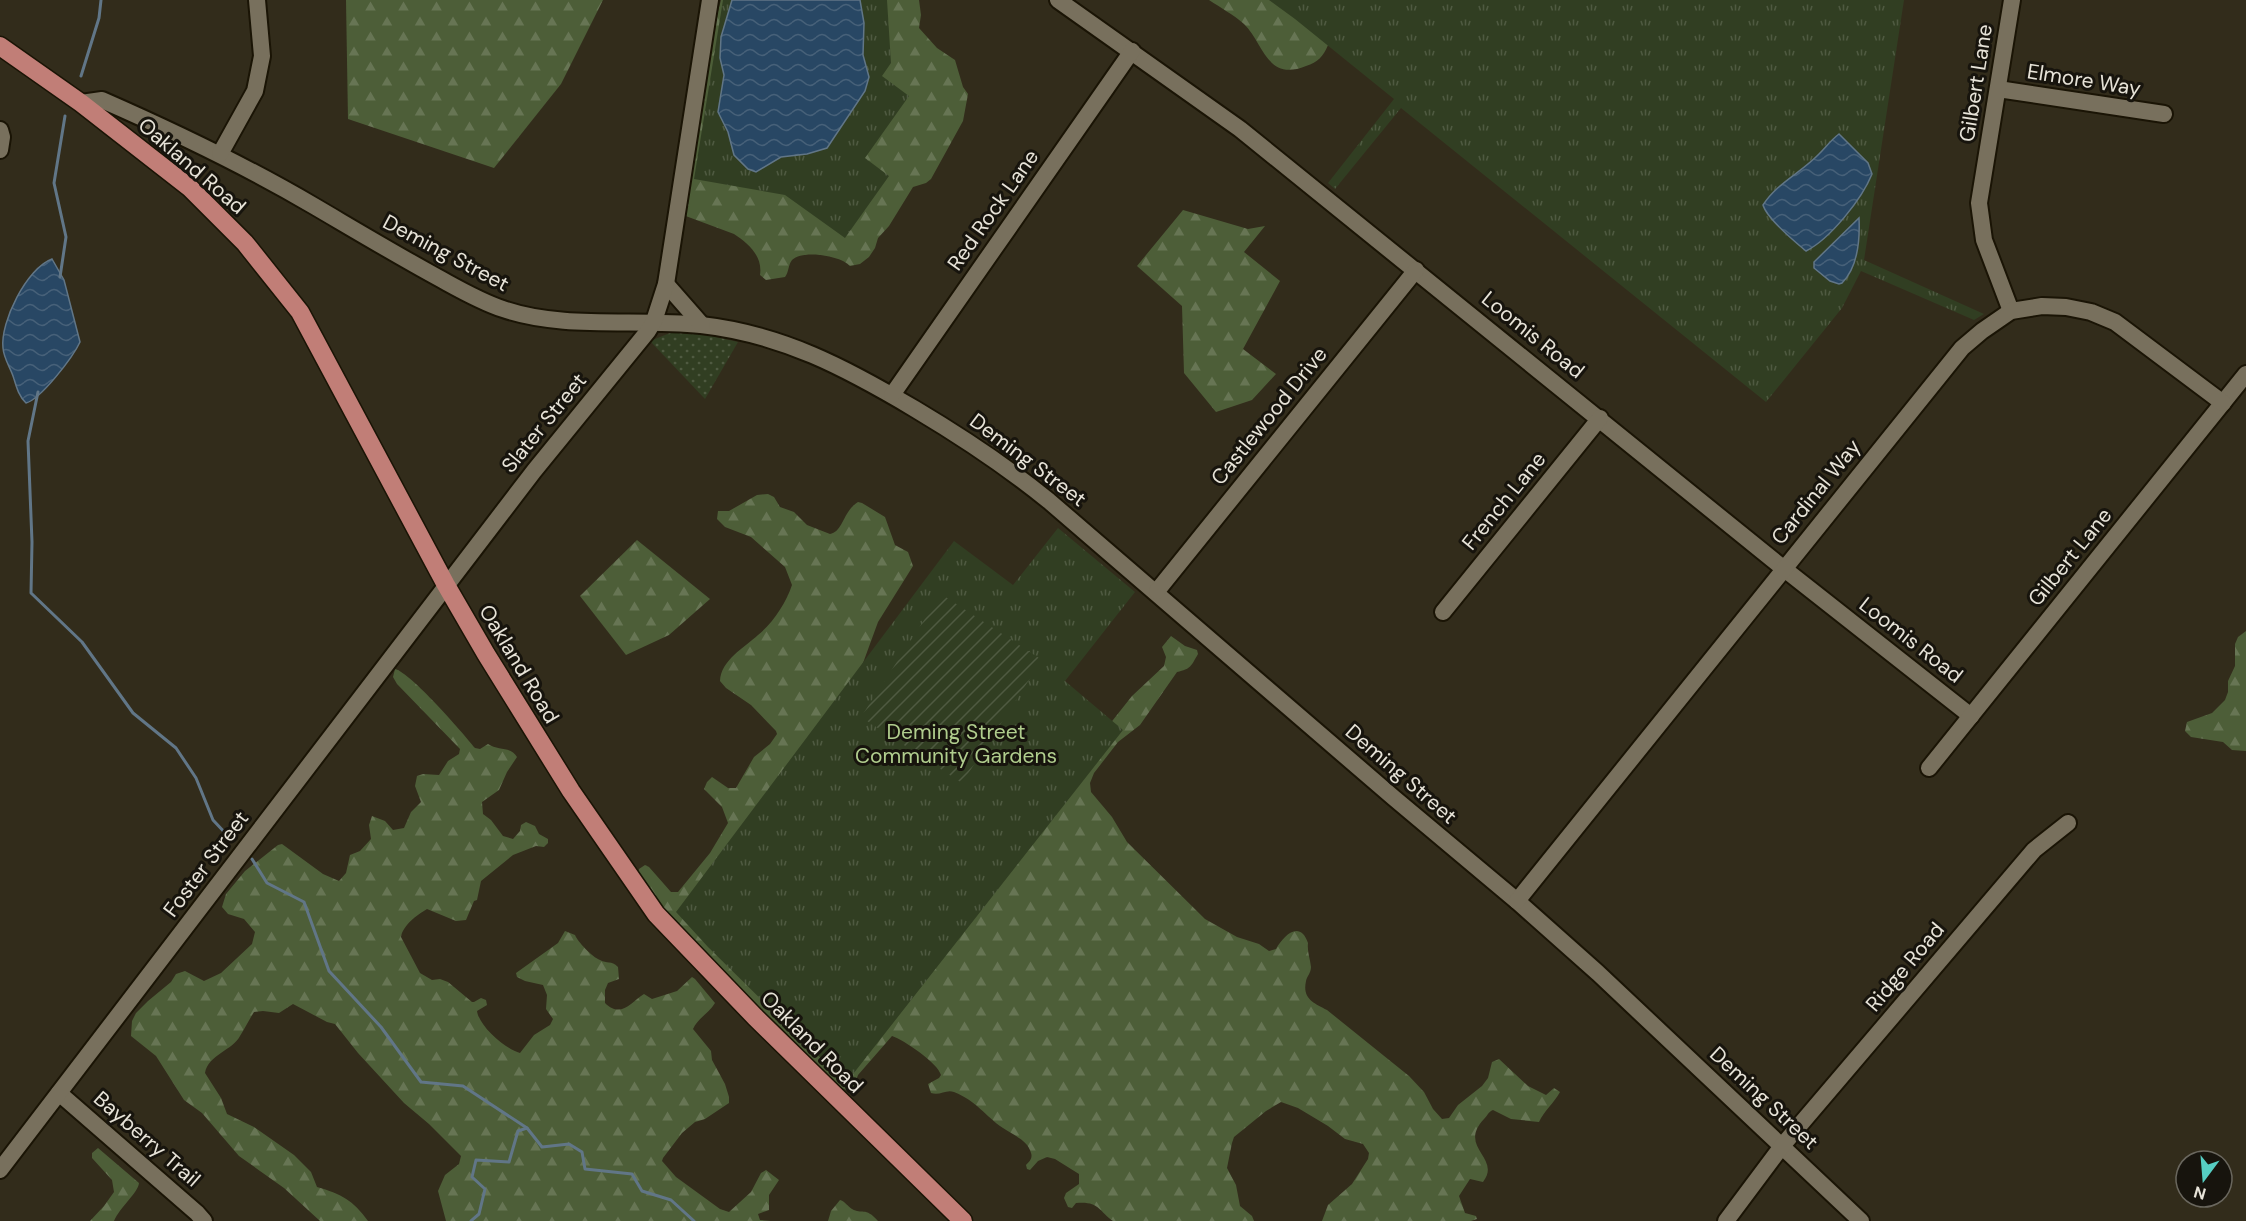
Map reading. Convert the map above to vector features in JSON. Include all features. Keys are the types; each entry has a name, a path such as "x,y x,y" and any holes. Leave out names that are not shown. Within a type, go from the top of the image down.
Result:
{"main road":[{"path":"0,46 81,103"},
{"name":"Oakland Road","path":"81,103 190,188 245,243 300,312 446,585 486,654 571,791 656,914 764,1026 963,1221"}],"street":[{"path":"220,154 255,91 262,56 257,0"},
{"name":"Slater Street","path":"446,585 654,321 666,284 710,0"},
{"name":"Loomis Road","path":"1058,0 1240,129 1783,568 1971,716"},
{"name":"Gilbert Lane","path":"2011,311 1984,240 1979,203 2012,0"},
{"name":"Red Rock Lane","path":"892,395 1132,51"},
{"name":"Elmore Way","path":"1998,89 2164,114"},
{"name":"Deming Street","path":"81,103 102,100 220,154 476,299 507,310 549,318 609,322 654,321 702,325 738,330 784,342 840,366 964,438 1014,472 1156,591 1516,901 1613,987 1861,1221"},
{"path":"0,130 2,137 0,150"},
{"name":"Castlewood Drive","path":"1156,591 1416,270"},
{"path":"666,284 702,325"},
{"name":"Cardinal Way","path":"1516,901 1962,348 1982,331 2011,311 2042,306 2066,307 2091,312 2115,322 2223,403"},
{"name":"Gilbert Lane","path":"1929,768 2246,374"},
{"name":"French Lane","path":"1443,612 1600,418"},
{"name":"Foster Street","path":"0,1170 446,585"},
{"name":"Ridge Road","path":"1726,1221 1782,1146 2034,850 2068,823"},
{"name":"Bayberry Trail","path":"59,1093 204,1221"}],"green space":[{"path":"346,0 603,0 561,84 494,168 348,119"},
{"path":"721,0 919,0 921,15 919,28 937,48 955,60 963,87 968,94 963,121 931,179 913,187 889,226 878,238 869,257 860,264 850,266 846,262 831,257 805,255 792,260 785,277 766,280 760,275 757,256 734,234 683,215 691,182 708,50"},
{"path":"723,0 887,0 891,63 882,76 909,96 865,158 889,176 845,238 785,195 694,179"},
{"path":"1209,0 1306,0 1328,45 1322,56 1314,63 1293,70 1283,69 1268,58 1244,24"},
{"path":"1269,0 1904,0 1864,260 1984,314 1974,320 1861,271 1842,308 1766,402 1401,108 1335,189 1328,183 1394,99"},
{"path":"1183,210 1248,229 1265,226 1244,252 1280,281 1243,349 1276,374 1252,400 1216,412 1184,373 1182,306 1137,266"},
{"path":"675,331 703,334 738,342 705,399 650,341"},
{"path":"768,494 774,497 780,507 794,512 807,525 830,534 838,529 853,506 858,502 862,503 885,517 895,545 908,552 913,566 878,622 859,674 1109,725 1132,696 1164,666 1166,657 1162,647 1171,636 1185,646 1197,650 1198,654 1192,664 1185,670 1177,672 1140,725 1118,742 1094,773 1090,783 1091,792 1112,817 1127,842 1205,919 1269,951 1276,949 1292,932 1301,932 1308,943 1311,967 1305,987 1310,1000 1327,1010 1409,1076 1424,1092 1433,1109 1442,1119 1449,1118 1458,1105 1482,1086 1488,1078 1492,1062 1499,1059 1528,1086 1546,1095 1554,1088 1560,1092 1539,1122 1511,1119 1493,1110 1477,1129 1475,1138 1485,1159 1487,1173 1483,1182 1470,1179 1459,1196 1465,1213 1476,1216 1477,1219 1471,1221 1322,1221 1328,1205 1352,1184 1368,1159 1369,1153 1363,1144 1345,1139 1298,1108 1281,1102 1234,1137 1232,1143 1227,1168 1236,1185 1240,1206 1252,1216 1254,1221 1113,1221 1098,1207 1089,1203 1076,1203 1072,1208 1068,1207 1064,1198 1066,1193 1079,1184 1079,1174 1055,1159 1047,1157 1038,1161 1030,1170 1027,1169 1026,1165 1031,1155 1023,1141 962,1096 951,1091 931,1093 928,1084 941,1075 934,1064 920,1052 892,1036 858,1075 850,1092 840,1087 661,914 638,873 639,869 645,865 649,867 671,892 678,892 710,853 728,823 722,807 704,789 707,782 712,777 728,788 736,788 754,757 770,744 777,734 751,705 726,688 720,681 724,667 729,661 774,619 783,606 792,585 785,567 751,537 725,527 717,519 718,511 729,511 757,495"},
{"name":"Deming Street Community Gardens","path":"1058,528 1135,592 1065,681 1123,730 846,1083 708,947 676,912 954,541 1013,585"},
{"path":"637,540 710,599 669,635 626,655 580,596"},
{"path":"941,594 1042,660 962,783 861,717"},
{"path":"2246,631 2246,751 2232,750 2223,742 2191,737 2185,731 2187,722 2212,713 2225,700 2228,681 2235,666 2235,644 2238,637"},
{"path":"395,669 424,692 475,748 480,749 488,744 511,751 517,757 499,790 482,802 483,814 491,820 503,836 513,839 520,831 521,825 526,822 535,826 539,834 548,839 544,847 536,846 513,855 481,881 477,900 474,901 466,920 456,921 427,909 404,928 401,937 420,973 432,980 440,979 448,982 472,1002 481,998 486,1000 487,1005 477,1011 482,1023 500,1042 520,1053 534,1035 550,1025 553,1019 546,1009 547,995 543,985 525,981 517,977 516,973 558,943 565,931 575,935 597,958 618,967 619,979 608,983 605,990 605,1003 611,1008 626,1008 644,994 652,999 677,991 692,977 695,979 715,1003 693,1029 711,1051 712,1060 725,1084 729,1103 705,1119 695,1122 682,1133 662,1161 676,1177 720,1209 729,1212 751,1192 761,1173 766,1170 779,1180 769,1195 769,1210 758,1214 760,1220 771,1221 446,1221 438,1191 445,1175 459,1164 461,1156 404,1103 335,1024 293,1004 279,1013 254,1012 237,1041 211,1062 205,1073 221,1098 227,1114 254,1127 294,1155 311,1172 317,1187 346,1199 368,1221 320,1221 284,1188 239,1156 202,1113 184,1100 156,1056 131,1036 132,1021 136,1013 171,982 176,974 185,971 204,981 221,973 252,944 255,932 244,919 228,914 222,907 226,894 245,871 282,844 323,874 339,881 346,873 350,855 360,851 371,839 369,825 372,816 385,821 393,830 404,828 411,812 421,802 415,786 417,776 439,775 448,761 459,754 460,749 397,684 393,677"},
{"path":"98,1148 139,1183 136,1191 114,1221 90,1221 114,1192 112,1180 92,1158 92,1153"},
{"path":"840,1200 855,1211 867,1212 878,1221 828,1221 831,1211"}],"water":[{"path":"732,0 860,0 864,23 863,55 869,77 865,91 827,148 807,154 781,157 756,172 748,169 734,155 728,132 718,112 724,75 720,58 721,37"},
{"path":"1839,134 1868,163 1872,174 1861,195 1835,228 1806,251 1775,223 1763,205 1775,190"},
{"path":"1859,218 1858,244 1852,269 1842,283 1830,281 1814,268 1814,262"},
{"path":"52,259 64,280 80,342 48,386 26,403 18,392 5,356 3,337 11,311 25,284 33,273"}],"waterway":[{"path":"81,76 99,18 101,0"},
{"path":"60,277 66,237 54,183 65,116"},
{"path":"38,392 28,441 32,542 31,593 82,642 133,713 176,748 196,778 213,820 228,836"},
{"path":"252,859 267,883 304,902 329,971 381,1027 421,1082 463,1086 527,1128"},
{"path":"471,1221 479,1214 485,1189 472,1177 476,1160 509,1162 518,1131 527,1128 542,1147 569,1144 582,1152 585,1169 632,1174 642,1191 671,1200 694,1221"}]}
